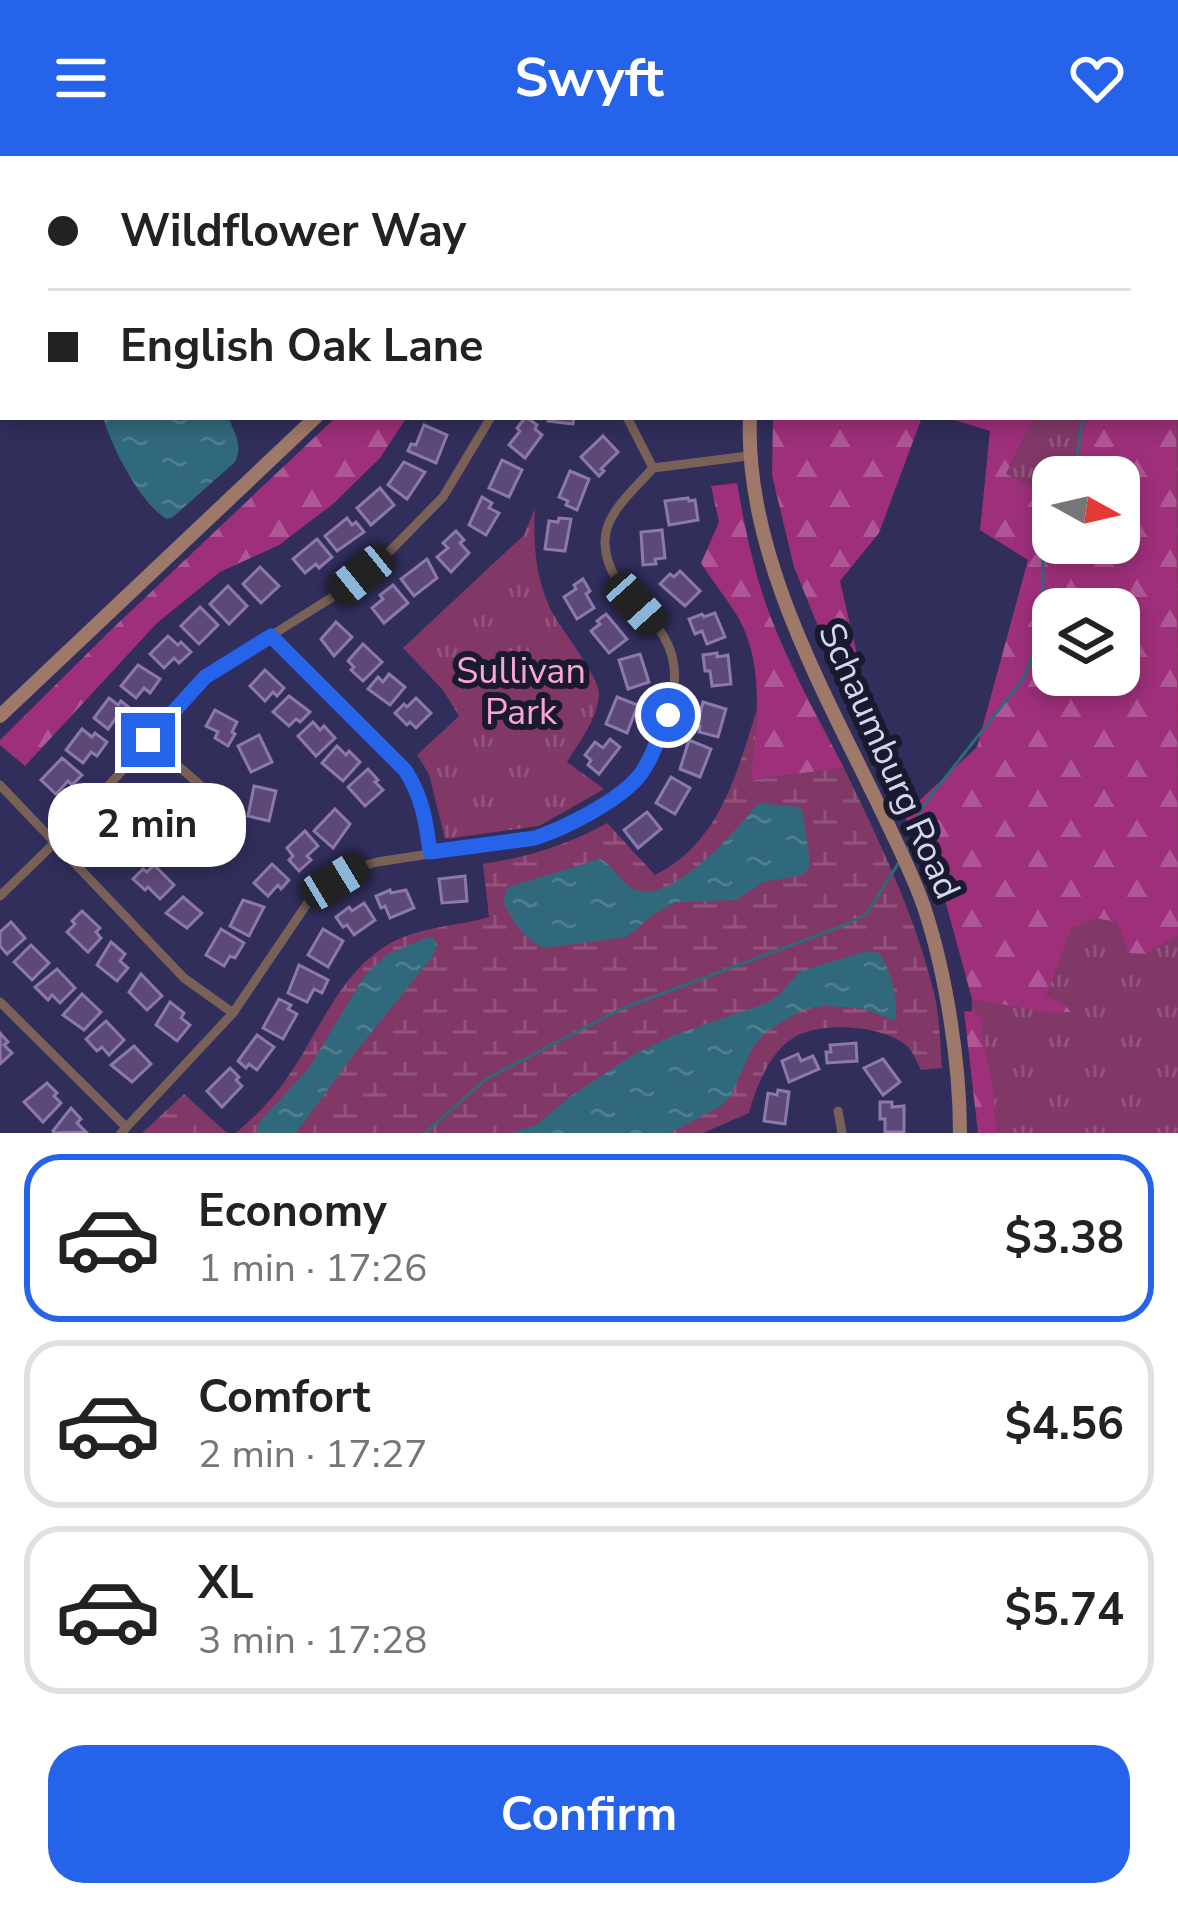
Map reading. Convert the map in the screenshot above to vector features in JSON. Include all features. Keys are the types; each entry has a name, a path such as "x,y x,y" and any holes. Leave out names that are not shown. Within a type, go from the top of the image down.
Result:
{"main road":[{"path":"0,716 313,420"},
{"name":"Schaumburg Road","path":"749,420 748,456 762,529 784,595 824,695 924,907 945,988 960,1133"}],"street":[{"path":"0,896 80,819 205,677 331,598 390,551 443,497 489,420"},
{"path":"629,420 653,468"},
{"path":"0,1002 123,1130 233,1013 313,895 357,868 387,859 535,838 626,789 645,767 673,698 675,671 665,640 616,582 604,543 613,514 653,468 748,456"},
{"path":"271,636 405,770 426,818 430,852"},
{"path":"148,740 206,790"},
{"path":"0,785 184,978 233,1013"},
{"path":"838,1111 842,1133"}],"green space":[{"path":"333,420 405,420 380,458 333,504 279,545 220,572 157,623 25,766 0,740"},
{"path":"773,420 921,420 879,533 840,581 859,663 839,678 794,567 772,475"},
{"path":"955,420 1033,420 1006,474 1032,488 1032,564 1140,564 1140,456 1080,456 1088,420 1176,420 1178,935 1145,954 1129,953 1117,922 1096,918 1071,928 1046,996 1071,1012 1053,1013 972,999 945,900 904,815 977,747 1028,560 980,530 990,431"},
{"path":"1033,420 1178,420 1178,1133 982,1133 972,998 1006,827 1034,564 1140,564 1140,456 1032,456 1032,488 1006,474"},
{"path":"737,483 771,618 844,768 750,780 757,698 753,658 739,619 701,563 719,522 711,486"},
{"name":"Sullivan Park","path":"535,508 536,559 545,596 598,687 591,722 567,762 604,789 539,826 445,839 429,774 417,755 459,716 443,690 403,648 524,535"},
{"path":"759,703 751,780 844,768 917,935 936,1002 942,1068 921,1070 907,1046 884,1034 823,1028 798,1035 780,1049 760,1080 749,1113 703,1133 236,1133 282,1086 343,987 372,956 413,934 489,917 483,864 547,849 607,823 655,875 678,861 697,843 724,801"},
{"path":"964,1011 984,1019 981,1032 993,1086 996,1133 978,1133"},
{"path":"184,1094 227,1133 142,1133"}],"water":[{"path":"104,420 229,420 238,450 235,462 167,519 147,501"},
{"path":"758,803 802,810 810,860 808,870 800,876 763,882 736,900 676,902 627,937 544,948 519,929 503,901 507,889 515,885 600,859 636,890 650,892 667,886 703,862"},
{"path":"428,937 437,946 431,959 296,1133 257,1133 263,1118 309,1068 365,975 388,954"},
{"path":"868,951 879,953 887,968 895,995 895,1021 865,1009 823,1006 802,1010 767,1031 753,1047 730,1097 721,1106 670,1133 512,1133 538,1124 633,1055 672,1036 767,1003 800,971"}],"building":[{"path":"530,420 542,435 525,458 509,445 520,431 517,428"},
{"path":"424,425 447,435 436,463 408,451 411,444 416,445"},
{"path":"603,436 618,452 599,476 581,457"},
{"path":"502,460 522,470 509,497 489,488"},
{"path":"404,462 425,472 407,499 388,485"},
{"path":"570,471 589,479 577,510 559,497"},
{"path":"380,488 394,505 371,525 357,508"},
{"path":"482,497 499,513 486,535 469,525"},
{"path":"695,500 698,520 669,525 665,501"},
{"path":"347,518 364,532 337,551 325,536"},
{"path":"571,519 565,551 545,549 549,521"},
{"path":"662,530 665,558 643,565 641,532"},
{"path":"456,531 469,553 451,572 437,557"},
{"path":"317,539 332,557 305,573 293,559"},
{"path":"427,559 437,578 414,596 401,579"},
{"path":"260,567 279,586 261,603 243,584"},
{"path":"680,571 700,591 685,606 660,584"},
{"path":"583,579 594,608 577,619 564,597"},
{"path":"393,585 408,603 384,623 372,608"},
{"path":"228,586 247,606 229,624 210,604"},
{"path":"200,607 218,625 199,644 181,626"},
{"path":"715,613 725,637 707,644 702,631 695,634 689,619"},
{"path":"606,614 627,639 609,653 591,631"},
{"path":"336,622 352,637 334,656 321,639"},
{"path":"168,636 191,652 164,668 150,654"},
{"path":"363,644 382,662 363,681 348,661"},
{"path":"717,653 717,657 728,655 731,684 712,686 710,671 705,671 703,655"},
{"path":"640,654 649,682 628,689 619,660"},
{"path":"138,665 160,679 150,693 144,688 136,698 121,686"},
{"path":"265,670 284,688 265,701 250,686"},
{"path":"389,674 405,687 390,705 368,689 378,677 383,682"},
{"path":"289,696 310,712 289,726 273,712"},
{"path":"617,697 638,705 627,733 606,724"},
{"path":"109,698 132,710 123,722 116,718 108,729 94,718"},
{"path":"416,698 431,713 416,728 395,713"},
{"path":"703,702 726,709 718,737 699,732"},
{"path":"215,710 237,722 228,746 215,738 218,732 206,726"},
{"path":"313,722 335,738 316,756 298,736"},
{"path":"82,729 107,742 97,756 91,752 83,763 66,750"},
{"path":"259,735 272,762 251,772 238,746"},
{"path":"610,739 620,747 599,774 585,755 595,742 603,748"},
{"path":"689,740 711,749 700,777 680,769"},
{"path":"337,746 360,762 343,781 322,763"},
{"path":"62,758 82,775 56,794 41,780"},
{"path":"368,769 383,790 365,806 348,787"},
{"path":"671,777 690,788 675,814 656,803"},
{"path":"254,786 276,791 269,821 248,816"},
{"path":"147,790 153,797 158,793 169,806 149,822 133,802"},
{"path":"335,809 350,824 333,848 314,831"},
{"path":"647,812 661,829 638,848 624,830"},
{"path":"174,816 197,834 188,851 163,837"},
{"path":"119,820 135,843 118,861 102,846 113,836 109,832"},
{"path":"236,820 243,842 217,855 209,837"},
{"path":"305,831 318,846 299,871 289,860 293,856 287,848"},
{"path":"272,864 289,880 268,896 254,883"},
{"path":"154,865 174,885 160,899 133,879"},
{"path":"465,876 467,901 442,903 439,879"},
{"path":"406,890 414,908 390,918 376,896"},
{"path":"183,897 202,913 187,928 166,913"},
{"path":"243,900 264,907 249,936 230,926"},
{"path":"364,903 375,920 354,935 336,917"},
{"path":"82,911 100,928 96,932 101,938 88,952 67,932"},
{"path":"11,922 25,938 7,954 0,946 0,932"},
{"path":"221,929 244,943 224,966 206,955"},
{"path":"323,929 343,941 328,967 308,955"},
{"path":"111,942 125,954 120,961 128,968 117,981 97,965"},
{"path":"31,945 49,963 32,980 14,962"},
{"path":"299,965 328,980 322,993 314,989 307,1002 288,993"},
{"path":"57,969 75,988 60,1003 52,995 48,1000 35,987"},
{"path":"141,974 162,996 147,1010 129,992"},
{"path":"82,994 101,1012 84,1030 63,1015"},
{"path":"279,999 297,1014 283,1039 263,1028"},
{"path":"170,1002 190,1025 177,1041 156,1025"},
{"path":"106,1021 124,1040 109,1055 86,1039"},
{"path":"0,1033 12,1053 0,1064"},
{"path":"257,1035 274,1047 257,1070 238,1061"},
{"path":"856,1043 857,1061 827,1063 830,1045"},
{"path":"134,1046 151,1064 132,1082 111,1065"},
{"path":"798,1054 801,1061 813,1056 819,1069 789,1082 782,1061"},
{"path":"883,1059 900,1082 883,1095 864,1068"},
{"path":"230,1068 242,1086 222,1107 207,1091"},
{"path":"47,1083 61,1103 43,1122 24,1102"},
{"path":"778,1090 789,1092 785,1124 764,1121 768,1093 777,1095"},
{"path":"880,1102 904,1106 904,1132 885,1132"},
{"path":"71,1108 86,1132 55,1133 53,1131"}],"waterway":[{"path":"906,851 922,807 1023,679 1036,646 1043,604 1043,482 1052,473 1069,475 1073,469 1083,420"},
{"path":"425,1133 486,1079 621,1009 866,915 898,864"}],"route":[{"path":"148,740 205,677 271,636 405,770 426,818 430,852 535,838 610,800 645,767 668,715"}]}
